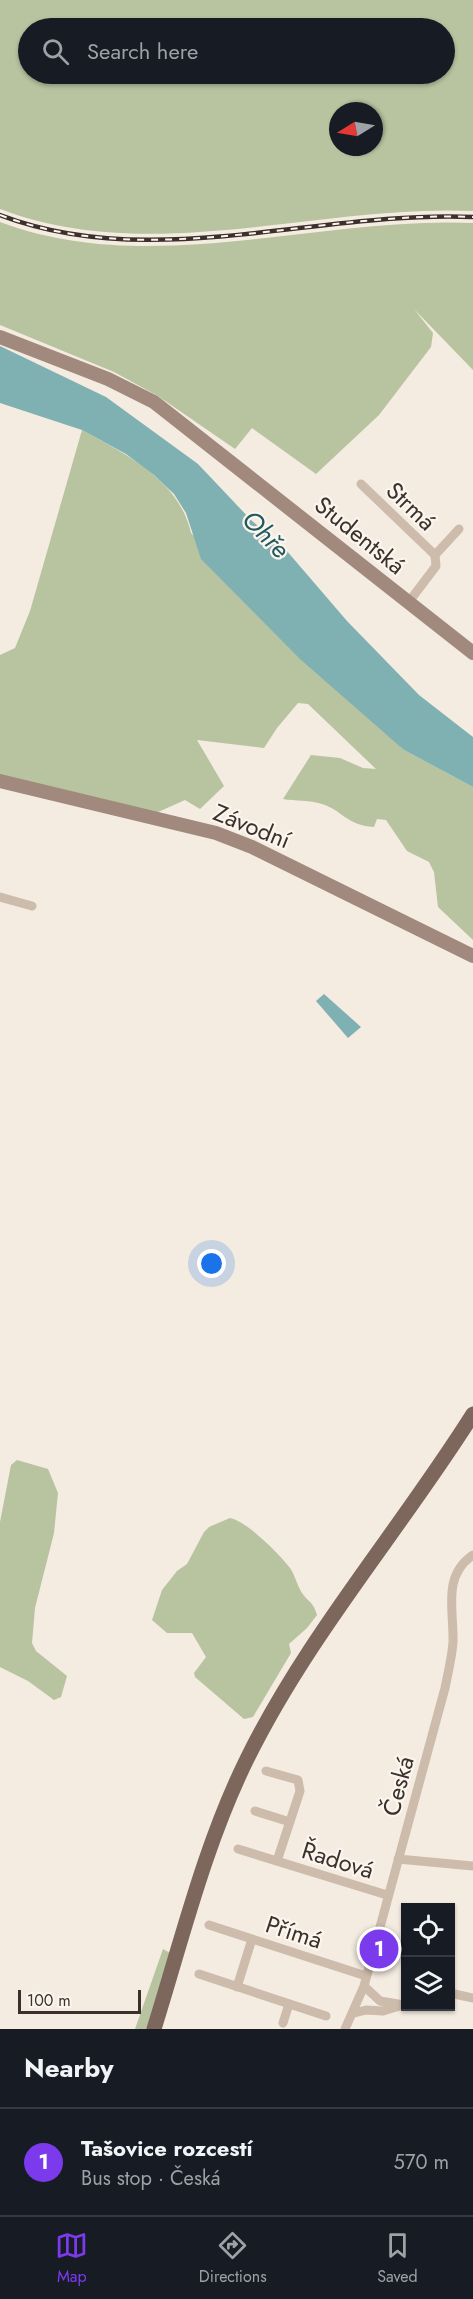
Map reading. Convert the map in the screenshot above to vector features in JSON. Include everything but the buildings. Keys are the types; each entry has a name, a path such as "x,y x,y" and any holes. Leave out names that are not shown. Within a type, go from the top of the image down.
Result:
{"main road":[{"path":"154,2029 213,1841 255,1743 293,1677 473,1414"}],"street":[{"name":"Studentská","path":"0,337 108,379 153,402 473,653"},
{"name":"Strmá","path":"361,484 435,555 436,566 408,603"},
{"name":"Strmá","path":"435,555 459,529"},
{"name":"Závodní","path":"0,781 216,833 252,846 473,956"},
{"path":"0,897 32,906"},
{"name":"Česká","path":"345,2029 354,2013 365,1981 445,1688 453,1642 451,1590 454,1576 473,1555"},
{"name":"Řadová","path":"266,1771 298,1780 300,1791 277,1861"},
{"name":"Řadová","path":"255,1811 290,1822"},
{"name":"Řadová","path":"238,1849 387,1895"},
{"path":"398,1859 473,1866"},
{"name":"Přímá","path":"209,1925 365,1981 380,2001 401,2004"},
{"path":"237,1987 252,1940"},
{"path":"199,1974 237,1987 260,1999 289,2004 326,2016"},
{"path":"455,1994 473,1998"},
{"path":"283,2023 289,2004"},
{"path":"354,2013 366,2010 383,2011 401,2005"}],"green space":[{"path":"0,0 473,0 473,211 414,211 175,233 116,233 58,225 0,209"},
{"path":"0,222 58,238 116,245 175,246 414,223 473,223 473,370 414,309 433,333 431,347 379,415 316,474 252,428 235,449 158,396 114,372 0,325"},
{"path":"82,430 133,460 163,484 185,514 191,533 404,750 473,787 473,940 438,907 434,872 429,862 407,851 386,820 377,819 374,827 365,826 322,804 283,799 311,755 340,758 363,768 376,769 308,704 298,703 264,748 197,740 224,786 200,809 185,800 156,813 0,777 0,655 15,648 30,611"},
{"path":"17,1460 48,1469 58,1493 54,1533 35,1608 32,1643 36,1651 67,1676 61,1697 54,1700 28,1681 0,1667 0,1522 11,1465"},
{"path":"230,1518 253,1531 285,1562 317,1615 307,1628 289,1644 291,1653 253,1717 244,1719 195,1677 194,1673 206,1657 192,1633 167,1633 152,1620 162,1590 177,1571 187,1564 204,1532 209,1527"},
{"path":"163,1949 172,1954 148,2029 135,2029"}],"water":[{"name":"Ohře","path":"0,346 106,397 198,464 251,520 286,550 347,621 419,695 473,737 473,787 404,750 300,659 201,559 186,513 174,494 154,475 126,454 82,430 0,403"},
{"path":"324,994 361,1027 348,1038 316,1001"}],"railway":[{"path":"0,215 58,231 116,239 175,239 414,217 473,217"}],"place":[{"name":"Tašovice rozcestí","path":"379,1949"}]}
